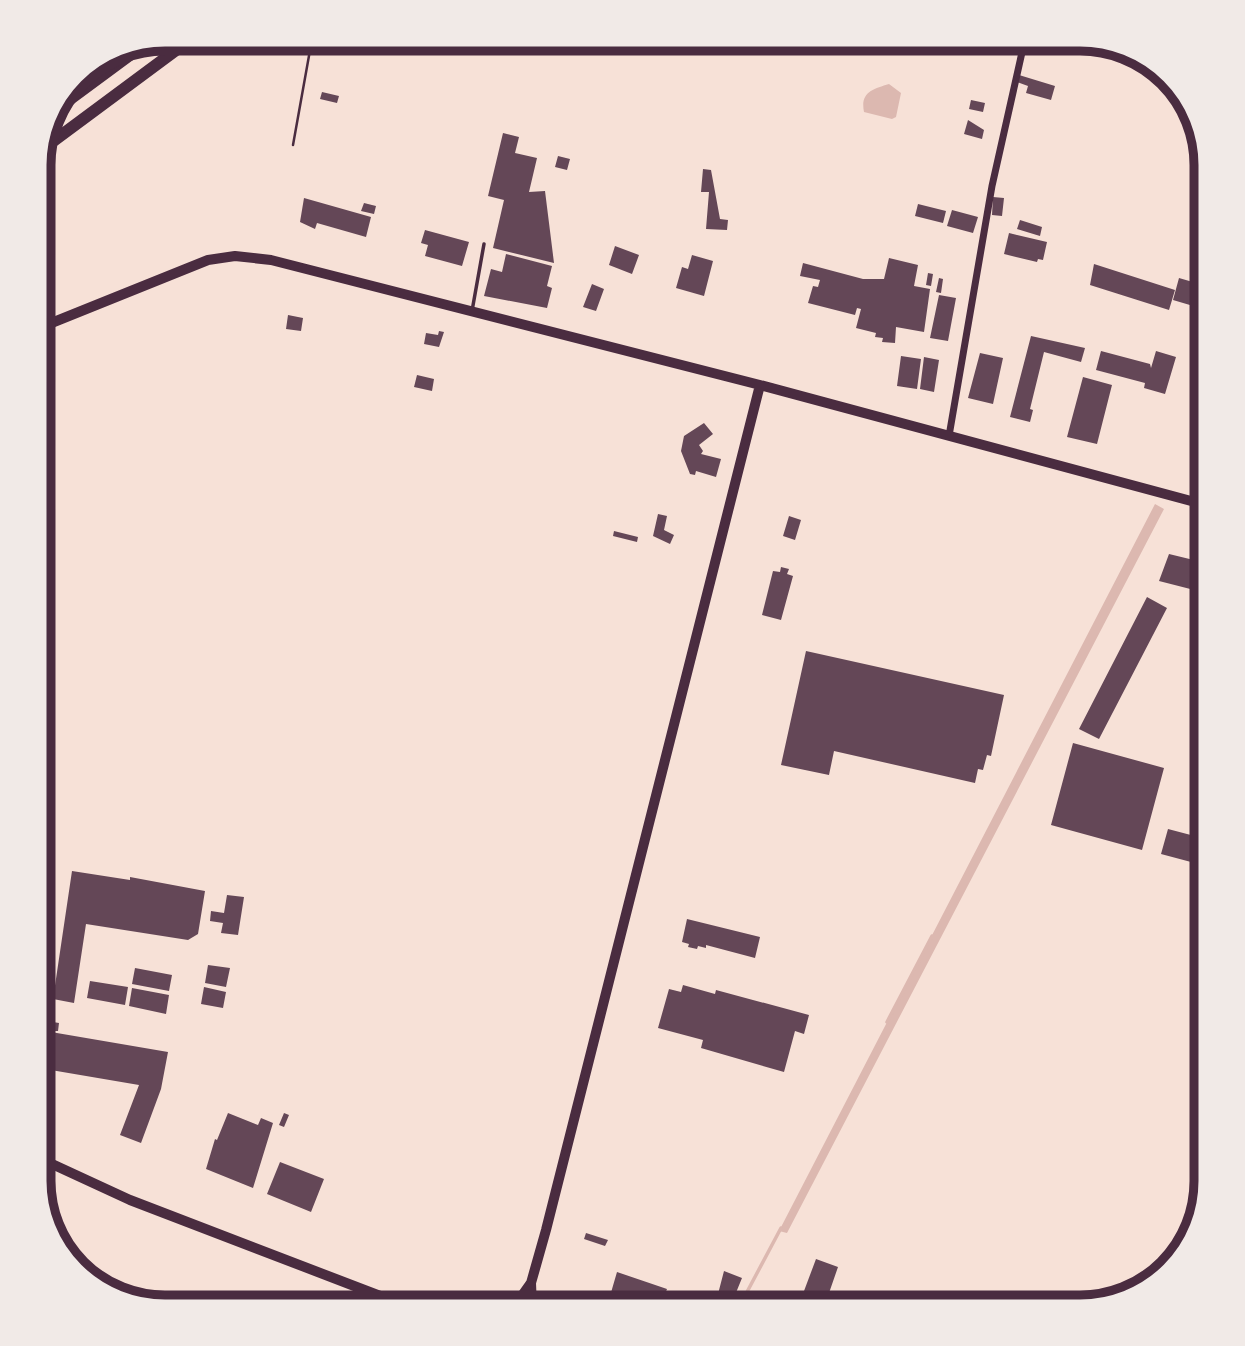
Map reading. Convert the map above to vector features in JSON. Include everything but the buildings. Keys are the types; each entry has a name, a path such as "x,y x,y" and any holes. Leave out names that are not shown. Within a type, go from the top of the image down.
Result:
{"highway":[{"path":"54,140 174,51"},
{"path":"73,97 126,58"}],"main road":[{"path":"51,323 186,268 235,256 271,260 760,385 1194,502"},
{"path":"532,1295 531,1283 760,385"},
{"path":"51,1164 130,1200 378,1295"},
{"path":"522,1295 531,1283"}],"street":[{"path":"949,436 992,186 1022,51"}],"lane":[{"path":"472,311 484,244"}],"path":[{"path":"293,145 311,51"}],"shaded area":[{"path":"889,84 901,93 896,117 892,119 864,112 864,100 869,92"},
{"path":"1155,504 1164,509 787,1233 779,1231"}],"waterway":[{"path":"887,1022 932,936"},
{"path":"745,1295 781,1228"}]}
